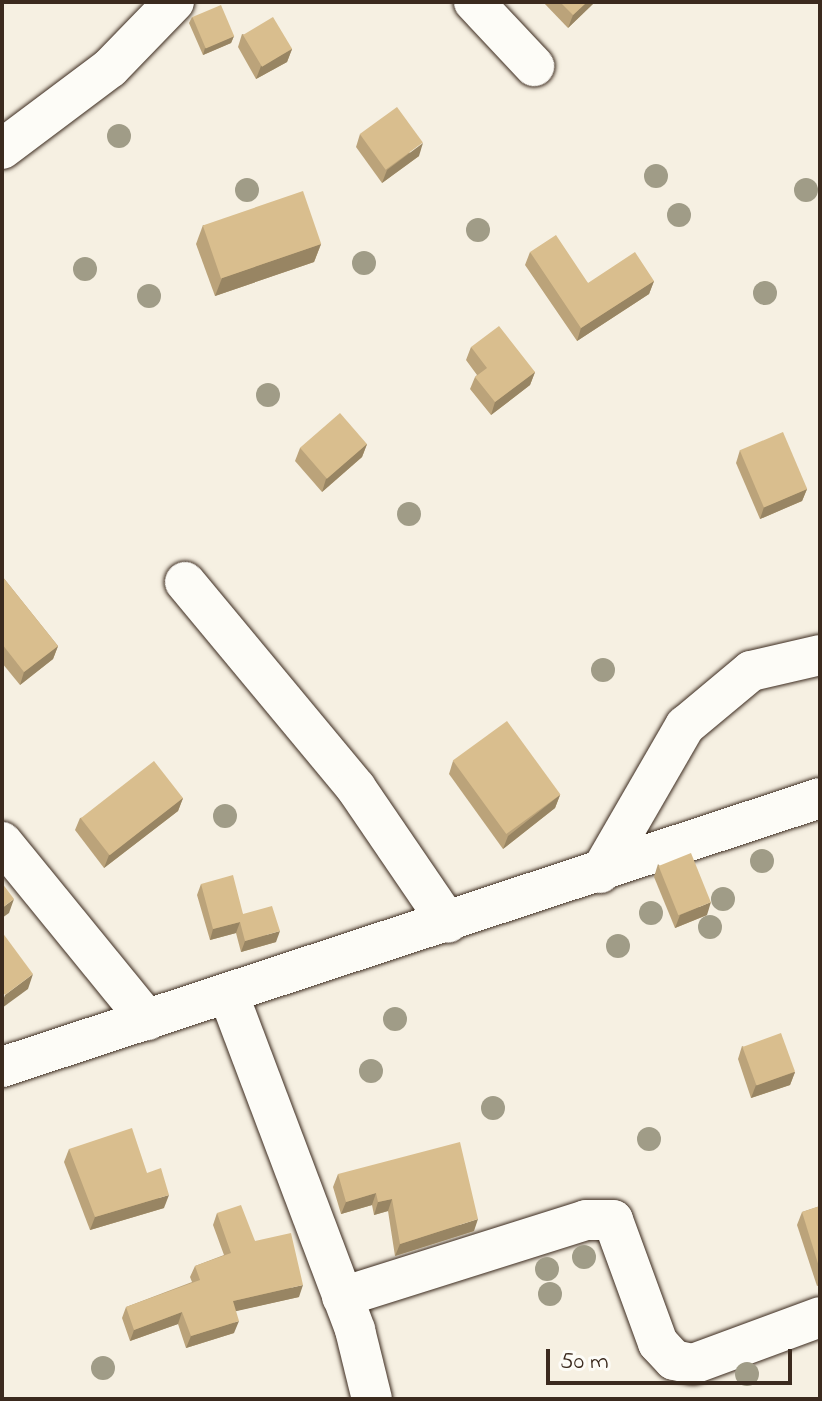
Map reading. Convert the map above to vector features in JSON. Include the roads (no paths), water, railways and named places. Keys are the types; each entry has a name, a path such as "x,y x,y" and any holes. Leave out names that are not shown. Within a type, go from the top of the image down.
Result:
{"street":[{"path":"2,149 110,68 174,2"},
{"path":"474,2 534,66"},
{"path":"185,582 356,788 448,923"},
{"path":"600,873 685,726 751,671 820,655"},
{"path":"2,1067 229,996 820,798"},
{"path":"2,842 147,1020"},
{"path":"229,996 342,1297 372,1399"},
{"path":"342,1297 586,1220 613,1220 658,1343 674,1360 693,1364 820,1317"}]}
